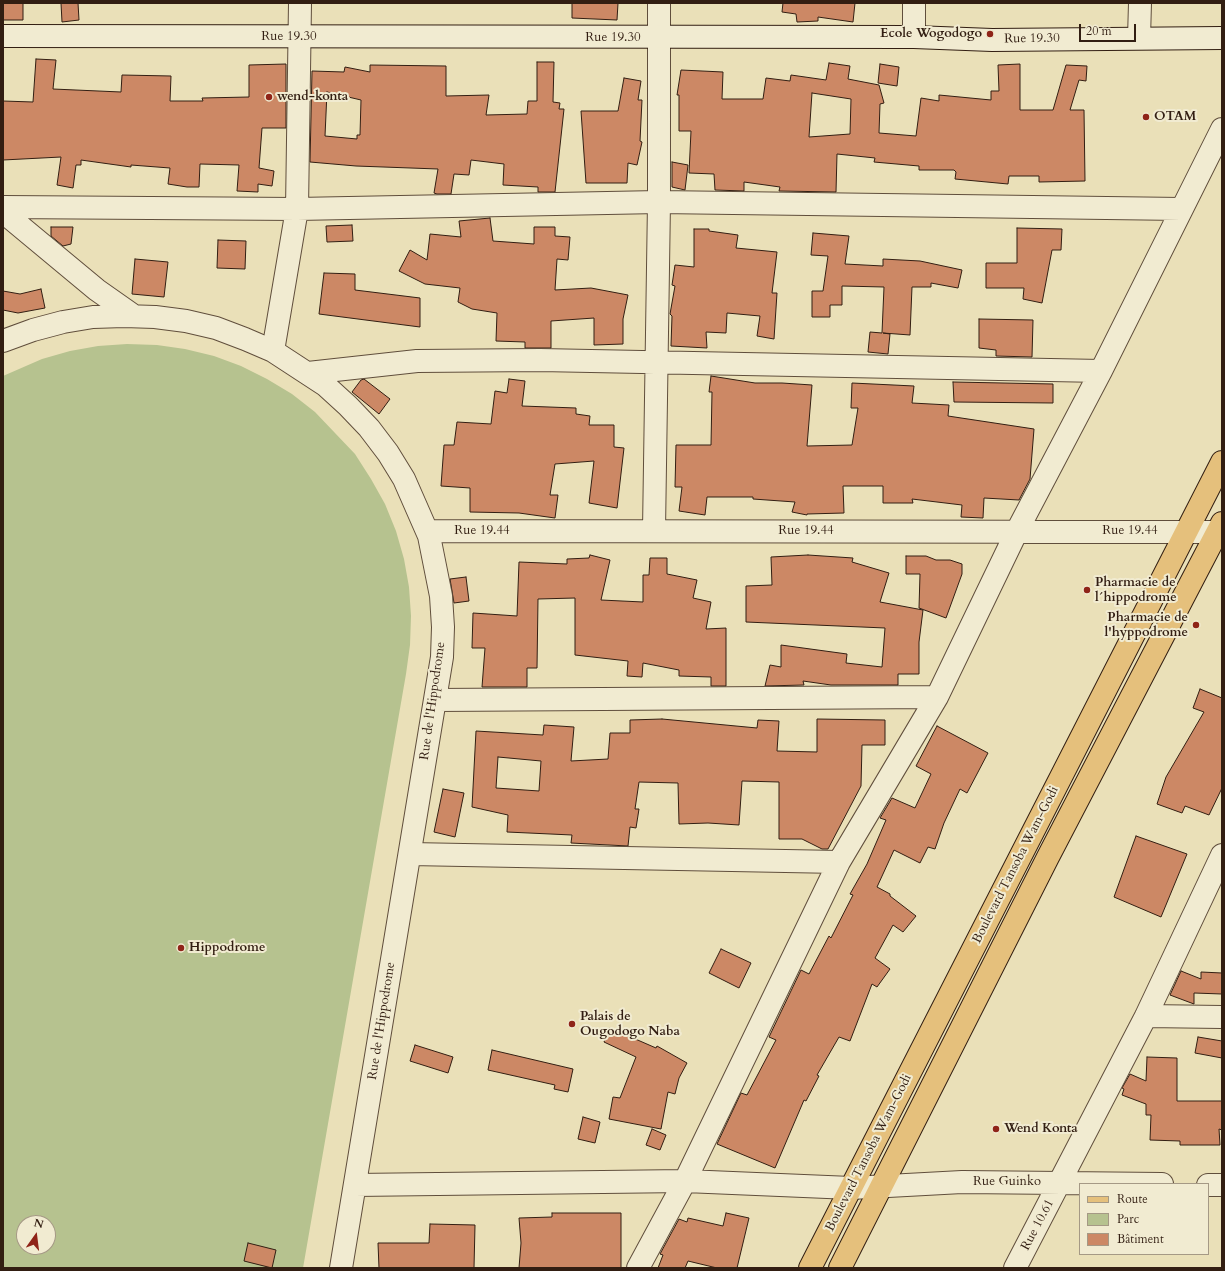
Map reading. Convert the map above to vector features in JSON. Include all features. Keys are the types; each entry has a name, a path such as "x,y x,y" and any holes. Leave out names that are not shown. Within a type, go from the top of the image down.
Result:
{"main road":[{"name":"Boulevard Tansoba Wam-Godi","path":"810,1268 1222,462"},
{"name":"Boulevard Tansoba Wam-Godi","path":"840,1268 1048,857 1221,529"}],"street":[{"path":"273,352 297,209 300,3"},
{"path":"654,530 660,202 659,3"},
{"path":"914,3 914,37"},
{"path":"1139,38 1140,3"},
{"name":"Rue 19.30","path":"3,36 658,38 914,37 992,40 1222,38"},
{"path":"638,1268 685,1181 839,862 936,697 1017,531 1101,370 1222,129"},
{"path":"3,207 297,209 660,202 1182,209"},
{"path":"3,212 97,290 134,316"},
{"name":"Rue de l'Hippodrome","path":"3,341 32,330 63,322 93,317 134,316 186,321 216,328 245,339 273,352 308,373 348,406 388,453 404,479 427,531 436,566 441,596 443,627 442,658 341,1268"},
{"path":"308,373 417,361 540,360 1101,370"},
{"name":"Rue 19.44","path":"427,531 654,530 1186,532 1221,529"},
{"path":"435,700 936,697"},
{"path":"410,854 839,862"},
{"name":"Rue 10.61","path":"1015,1268 1146,1016 1222,856"},
{"path":"1146,1016 1222,1017"},
{"name":"Rue Guinko","path":"355,1185 685,1181 852,1188 882,1185 962,1182 1112,1183"},
{"path":"1209,1185 1222,1185"}],"green space":[{"name":"Hippodrome","path":"127,344 157,345 185,349 214,356 241,366 292,394 315,412 355,454 385,504 396,531 404,559 409,587 411,616 410,645 406,674 303,1268 3,1268 3,376 42,359 70,351 98,346"}],"building":[{"path":"3,3 23,3 23,20 3,20"},
{"path":"61,3 78,3 79,20 62,22"},
{"path":"572,3 618,3 617,20 572,18"},
{"path":"783,3 855,3 853,22 818,17 818,21 797,22 796,14 782,12"},
{"path":"36,59 56,60 53,89 121,92 122,75 171,76 170,101 203,101 202,98 249,97 249,65 286,64 286,128 262,128 259,168 274,171 272,186 258,184 258,192 237,191 239,165 200,164 199,187 187,187 168,184 170,168 131,165 131,167 81,160 81,165 76,165 73,188 57,185 61,157 3,160 3,101 33,102"},
{"path":"537,62 554,62 553,102 560,103 559,109 564,109 555,192 538,192 538,187 503,185 504,164 471,160 469,175 454,174 451,194 437,194 434,193 438,169 356,166 310,162 312,71 344,72 345,67 370,72 370,65 446,66 446,96 489,95 486,115 527,114 528,101 537,101","holes":["327,92 361,100 360,135 357,135 357,139 325,136"]},
{"path":"829,63 850,66 848,79 879,85 884,103 880,104 879,133 916,136 921,98 939,101 939,95 991,100 991,91 999,91 998,65 1020,64 1020,110 1053,110 1066,65 1087,66 1086,81 1079,80 1070,110 1084,110 1085,181 1039,182 1039,176 1009,176 1008,184 955,179 956,172 954,170 919,170 919,166 874,162 875,158 837,154 836,192 779,191 780,187 744,182 744,191 715,190 714,174 689,173 691,131 679,131 679,95 677,95 681,70 723,72 722,99 763,99 766,78 790,81 791,75 826,80","holes":["812,93 851,99 850,134 809,137"]},
{"path":"880,64 899,67 897,86 878,83"},
{"path":"624,78 641,81 638,100 642,100 640,141 642,142 637,165 628,163 627,183 586,183 581,111 618,111"},
{"path":"672,162 688,165 685,190 672,187"},
{"path":"490,218 493,241 534,244 534,227 555,227 555,236 570,237 568,260 557,259 555,290 591,288 628,295 623,319 623,344 594,345 594,318 551,321 551,348 525,348 525,342 496,341 497,313 472,309 458,302 460,288 425,284 399,271 410,250 427,260 430,234 461,237 459,221"},
{"path":"352,225 353,241 327,242 326,226"},
{"path":"51,227 73,227 71,244 63,246 51,236"},
{"path":"1017,228 1062,229 1061,250 1052,250 1042,303 1023,299 1024,288 986,288 986,263 1017,263"},
{"path":"694,229 709,229 709,231 738,235 736,248 777,252 772,293 777,293 774,339 757,336 760,316 727,313 726,333 706,332 707,348 671,346 672,316 670,314 675,286 672,285 675,265 694,267"},
{"path":"813,233 849,236 845,264 883,266 883,259 920,261 962,270 958,288 931,283 931,287 912,287 910,335 883,333 890,334 888,354 868,352 870,332 882,333 884,287 842,286 842,305 830,305 830,317 812,317 812,291 823,291 828,256 811,255"},
{"path":"218,240 246,241 245,269 217,268"},
{"path":"135,259 168,262 164,297 132,294"},
{"path":"324,273 355,274 355,290 420,298 420,327 319,314"},
{"path":"41,289 45,308 18,313 3,310 3,291 20,294"},
{"path":"979,319 1033,320 1032,357 996,356 996,350 979,348"},
{"path":"711,376 755,383 812,385 807,446 852,445 858,408 851,408 852,383 914,386 912,403 949,405 948,416 1034,429 1030,479 1019,500 984,498 983,518 961,517 962,505 912,499 913,503 883,503 883,486 843,486 844,513 807,515 792,512 795,502 753,499 753,497 707,497 705,515 679,511 682,487 675,487 676,445 711,445 712,392 709,392"},
{"path":"364,379 390,399 379,414 352,392 361,380"},
{"path":"509,379 525,381 522,406 576,408 576,414 590,416 589,425 614,425 614,447 624,448 617,508 589,503 594,461 555,464 550,495 558,495 555,518 519,513 470,512 470,488 441,486 444,445 454,445 457,422 491,424 495,391 507,393"},
{"path":"953,382 1053,384 1053,403 954,402"},
{"path":"590,555 610,560 601,600 643,602 643,575 649,575 650,558 667,558 667,574 697,580 693,598 711,602 706,629 726,628 726,686 711,686 711,677 679,676 679,670 643,663 642,677 627,676 628,661 575,655 575,598 538,599 537,668 527,668 527,687 482,687 485,648 472,648 473,613 517,616 519,562 567,564 567,559 589,558"},
{"path":"808,555 853,558 852,562 889,573 880,602 923,610 919,642 919,674 898,674 898,685 831,685 803,681 804,685 765,686 770,665 781,667 781,645 847,654 846,663 882,667 885,628 746,622 746,586 772,585 771,557"},
{"path":"906,556 926,556 936,560 950,560 962,564 962,574 946,618 919,608 920,574 906,574"},
{"path":"466,577 469,601 454,603 450,579"},
{"path":"1200,689 1222,698 1222,788 1209,815 1185,806 1182,813 1157,804 1166,777 1204,712 1193,708"},
{"path":"662,719 757,728 758,720 779,721 777,751 817,752 817,719 885,720 885,745 862,745 861,786 828,849 822,849 802,839 779,839 779,782 742,781 739,825 708,823 679,824 678,783 639,782 635,809 639,809 636,828 630,827 628,846 571,843 572,835 507,832 508,815 472,807 476,731 543,735 544,725 574,727 571,761 608,759 610,733 630,733 630,720","holes":["498,757 541,761 539,791 496,788"]},
{"path":"937,726 988,753 967,793 960,789 944,823 935,849 928,847 920,863 894,850 877,887 890,894 890,896 916,916 903,932 893,925 875,958 890,969 877,987 872,984 850,1041 839,1037 817,1075 819,1076 806,1101 804,1100 775,1168 717,1144 741,1093 747,1095 776,1040 769,1037 801,970 809,974 829,936 831,938 853,895 850,894 867,864 886,820 880,818 892,798 915,808 931,774 916,766"},
{"path":"443,789 464,793 455,837 434,832"},
{"path":"1136,836 1187,854 1161,917 1114,897"},
{"path":"721,949 751,963 739,988 709,973"},
{"path":"1181,971 1201,979 1201,972 1222,973 1222,994 1194,993 1194,1004 1170,995"},
{"path":"610,1028 656,1048 657,1046 687,1063 679,1078 675,1094 668,1092 661,1129 609,1119 613,1097 620,1098 636,1057 604,1042"},
{"path":"1198,1037 1222,1041 1222,1058 1195,1053"},
{"path":"415,1045 453,1057 448,1073 410,1061"},
{"path":"492,1050 573,1069 568,1092 554,1089 555,1085 488,1070"},
{"path":"1147,1057 1177,1058 1177,1101 1222,1101 1222,1130 1219,1129 1220,1145 1180,1145 1180,1141 1150,1140 1151,1115 1146,1115 1146,1104 1122,1095 1124,1089 1122,1088 1130,1074 1146,1081"},
{"path":"583,1117 600,1122 595,1143 578,1139"},
{"path":"652,1129 666,1135 660,1150 646,1145"},
{"path":"552,1213 621,1213 621,1268 519,1268 521,1243 519,1218 552,1217"},
{"path":"726,1213 749,1218 737,1268 717,1268 688,1261 685,1268 658,1268 663,1255 660,1254 679,1219 687,1222 688,1218 723,1226"},
{"path":"430,1224 475,1225 474,1268 379,1268 378,1243 429,1243"},
{"path":"248,1243 276,1250 272,1268 244,1261"}],"place":[{"name":"Ecole Wogodogo","path":"990,34"},
{"name":"wend-konta","path":"269,97"},
{"name":"OTAM","path":"1146,117"},
{"name":"Pharmacie de l´hippodrome","path":"1087,590"},
{"name":"Pharmacie de l'hyppodrome","path":"1196,625"},
{"name":"Hippodrome","path":"181,948"},
{"name":"Palais de Ougodogo Naba","path":"572,1024"},
{"name":"Wend Konta","path":"996,1129"}]}
